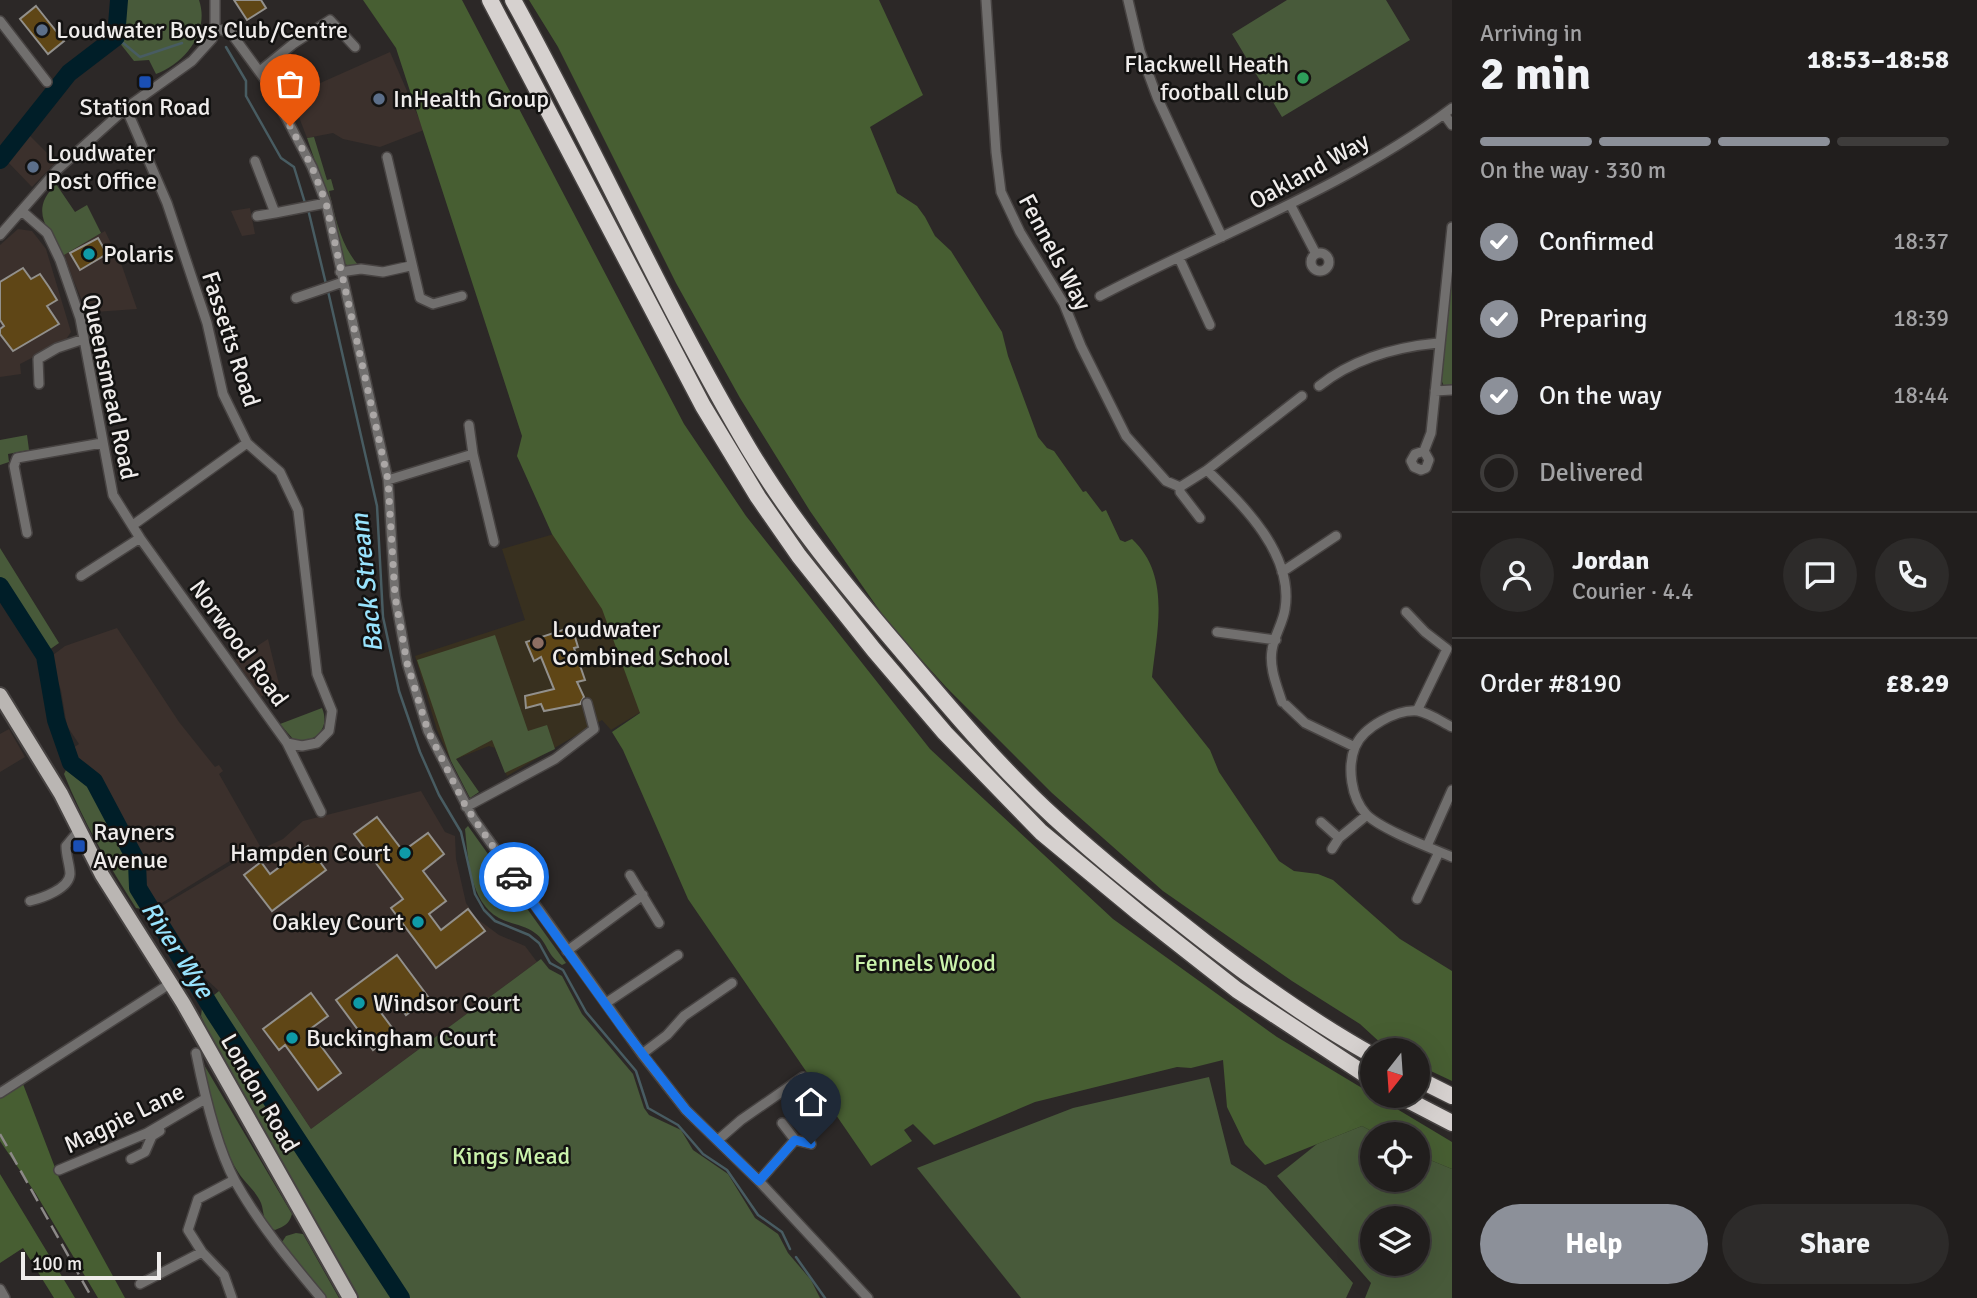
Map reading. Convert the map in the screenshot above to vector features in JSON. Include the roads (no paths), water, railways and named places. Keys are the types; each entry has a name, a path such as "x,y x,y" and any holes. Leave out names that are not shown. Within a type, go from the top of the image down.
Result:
{"highway":[{"path":"490,0 703,406 764,506 799,556 874,650 945,733 1041,832 1237,989 1360,1072"},
{"path":"513,0 750,451 793,514 867,610 938,693 1054,817 1146,896 1243,971 1297,1009 1360,1048"},
{"path":"1430,1085 1452,1096"},
{"path":"1423,1108 1452,1123"}],"main road":[{"name":"London Road","path":"0,695 80,829 102,875 170,983 306,1217 350,1298"}],"street":[{"path":"0,235 23,212 57,170 125,108 192,61 212,39 215,28 215,0"},
{"name":"Fennels Way","path":"986,0 1001,192 1020,232 1064,304 1081,346 1126,436 1166,481 1180,487"},
{"path":"1128,0 1140,51 1157,97 1222,237"},
{"path":"260,71 293,44 330,20 355,47"},
{"path":"0,21 47,82"},
{"path":"215,28 231,33 260,71 312,167 326,203 388,480 395,596 407,663 428,731 466,807 567,951 686,1110 759,1181 868,1298"},
{"name":"Fassetts Road","path":"125,108 167,203 207,323 223,394 247,443 280,472 298,510 317,674 332,711 329,731 317,743 302,746 287,743"},
{"path":"1448,111 1452,125"},
{"name":"Oakland Way","path":"1100,296 1160,264 1179,258 1291,206 1336,182 1448,111"},
{"path":"387,157 419,298 433,304 462,296"},
{"path":"255,161 275,213"},
{"path":"257,216 304,210 326,203"},
{"path":"1291,206 1316,254"},
{"name":"Queensmead Road","path":"23,212 47,233 60,260 85,339 111,490 117,502"},
{"path":"1424,451 1431,433 1438,343 1452,227"},
{"path":"1179,258 1210,325"},
{"path":"341,272 361,269 383,272 410,266"},
{"path":"296,298 343,282"},
{"path":"39,384 38,359 57,348 85,339"},
{"path":"1319,386 1338,370 1402,347 1438,343"},
{"path":"1435,391 1452,390"},
{"path":"1200,518 1180,492 1180,487 1207,470 1302,396"},
{"path":"469,425 473,454 494,542"},
{"path":"27,533 14,466 17,458 102,443"},
{"path":"132,524 247,443"},
{"path":"388,480 473,454"},
{"path":"1207,470 1231,493 1266,537 1287,586 1285,609 1272,649 1273,675 1284,704 1305,723 1355,747"},
{"name":"Norwood Road","path":"117,502 287,743 321,812"},
{"path":"1282,572 1336,536"},
{"path":"81,576 140,538"},
{"path":"1406,612 1425,632 1447,649 1417,711"},
{"path":"1217,632 1276,640"},
{"path":"466,807 555,759 594,729 587,703"},
{"path":"1452,727 1417,711 1394,714 1375,726 1355,747 1352,788 1367,815 1452,858"},
{"path":"1427,846 1452,790"},
{"path":"1332,849 1339,838 1367,815"},
{"path":"1321,822 1339,838"},
{"path":"30,901 45,897 65,884 70,875 66,846 80,829"},
{"path":"1417,899 1440,852"},
{"path":"630,875 659,923"},
{"path":"567,951 643,895"},
{"path":"606,1003 678,955"},
{"path":"0,1093 170,983"},
{"path":"642,1054 667,1035 684,1016 732,983"},
{"name":"London Road","path":"196,1054 206,1101 234,1180 273,1240 321,1298"},
{"path":"718,1140 741,1120 803,1077"},
{"path":"131,1159 145,1153 152,1136 206,1101"},
{"name":"Magpie Lane","path":"59,1170 147,1133 206,1101"},
{"path":"782,1123 795,1140 811,1144"},
{"path":"759,1181 795,1140"},
{"path":"232,1298 223,1275 202,1252 188,1230 198,1199 234,1180"},
{"path":"140,1284 202,1252"},
{"path":"0,1289 5,1298"}],"waterway":[{"name":"River Wye","path":"0,160 69,73 116,37 119,0"},
{"path":"116,37 140,57 182,43"},
{"name":"Back Stream","path":"226,47 246,81 246,96 281,158 294,167 305,203"},
{"name":"Back Stream","path":"308,209 326,284"},
{"name":"Back Stream","path":"328,291 377,506 383,617 399,691 420,752 439,795 461,832 475,894 484,910 495,921 529,935 539,943 550,963 563,970 586,1012 636,1071 648,1108 678,1125 703,1154 727,1170 758,1215 782,1232 790,1249"},
{"name":"River Wye","path":"0,586 45,656 56,720 71,763 94,781 137,862 138,888 214,1012 401,1298"},
{"name":"Back Stream","path":"796,1257 825,1298"}],"railway":[{"path":"0,1134 92,1298"}],"place":[{"name":"Loudwater Boys Club/Centre","path":"42,30"},
{"name":"Flackwell Heath football club","path":"1303,78"},
{"name":"Station Road","path":"145,82"},
{"name":"InHealth Group","path":"379,99"},
{"name":"Loudwater Post Office","path":"33,167"},
{"name":"Polaris","path":"89,254"},
{"name":"Loudwater Combined School","path":"538,643"},
{"name":"Rayners Avenue","path":"79,846"},
{"name":"Hampden Court","path":"405,853"},
{"name":"Oakley Court","path":"418,922"},
{"name":"Windsor Court","path":"359,1003"},
{"name":"Buckingham Court","path":"292,1038"}],"park label":[{"name":"Fennels Wood","path":"925,963"},
{"name":"Kings Mead","path":"511,1156"}]}
